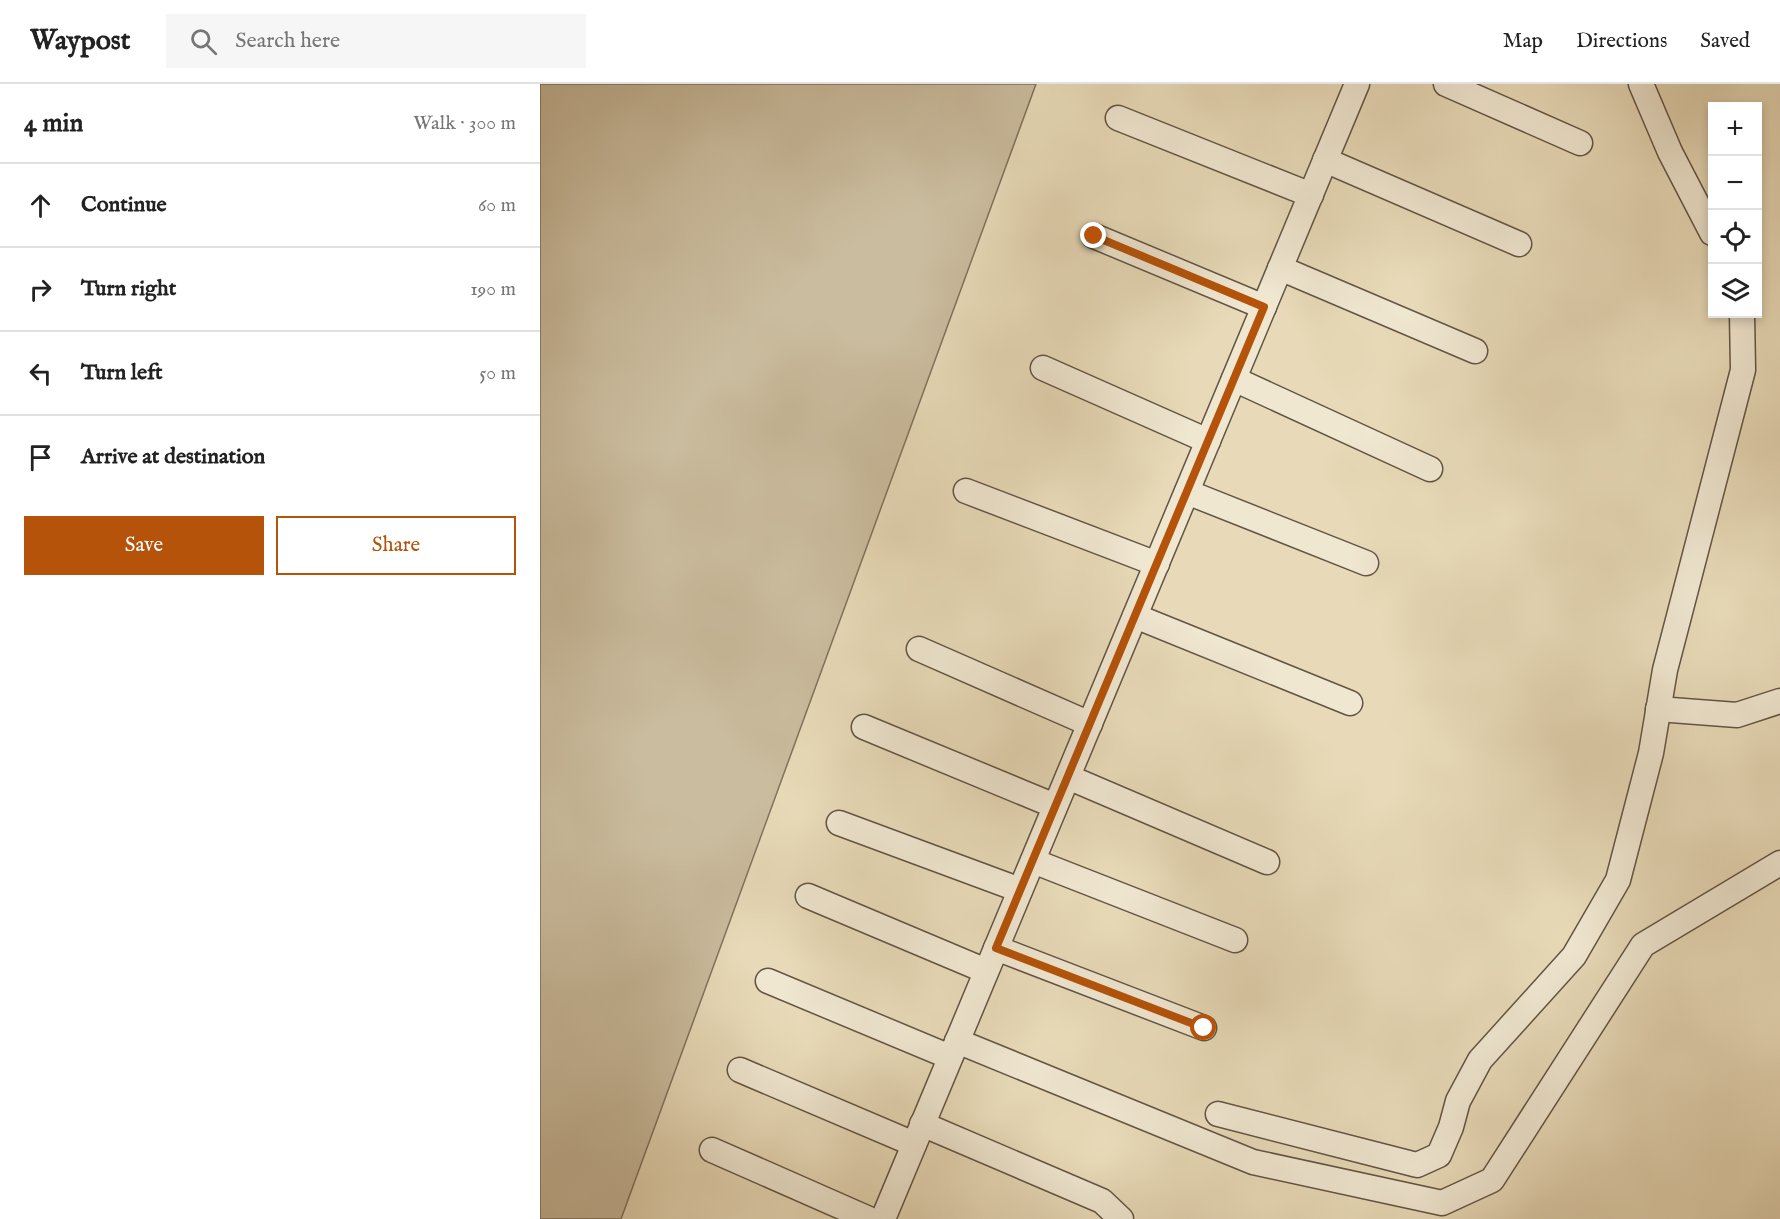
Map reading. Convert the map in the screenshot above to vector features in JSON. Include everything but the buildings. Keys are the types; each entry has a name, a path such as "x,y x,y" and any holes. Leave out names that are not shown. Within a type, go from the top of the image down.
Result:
{"street":[{"path":"712,1150 885,1217 1357,84"},
{"path":"1446,84 1580,143"},
{"path":"1641,84 1670,152 1708,224"},
{"path":"1118,117 1311,195"},
{"path":"1325,160 1519,244"},
{"path":"1094,236 1264,307"},
{"path":"1280,268 1474,351"},
{"path":"1218,1114 1417,1165 1439,1155 1458,1101 1480,1060 1574,956 1618,880 1651,753 1665,670 1743,370 1742,318"},
{"path":"1043,368 1208,441"},
{"path":"1234,379 1430,469"},
{"path":"966,491 1157,564"},
{"path":"1187,492 1366,562"},
{"path":"1135,616 1350,703"},
{"path":"919,648 1089,724"},
{"path":"1658,709 1737,715 1780,701"},
{"path":"864,727 1055,806"},
{"path":"1068,777 1267,862"},
{"path":"839,823 1020,890"},
{"path":"1033,861 1235,940"},
{"path":"768,981 1253,1162 1442,1203 1492,1179 1643,945 1780,863"},
{"path":"808,896 986,971"},
{"path":"996,948 1204,1028"},
{"path":"740,1070 1102,1200 1121,1219"}],"shaded area":[{"path":"540,84 1036,84 621,1219 540,1219"}],"route":[{"path":"1094,236 1264,307 996,948 1204,1028"}]}
